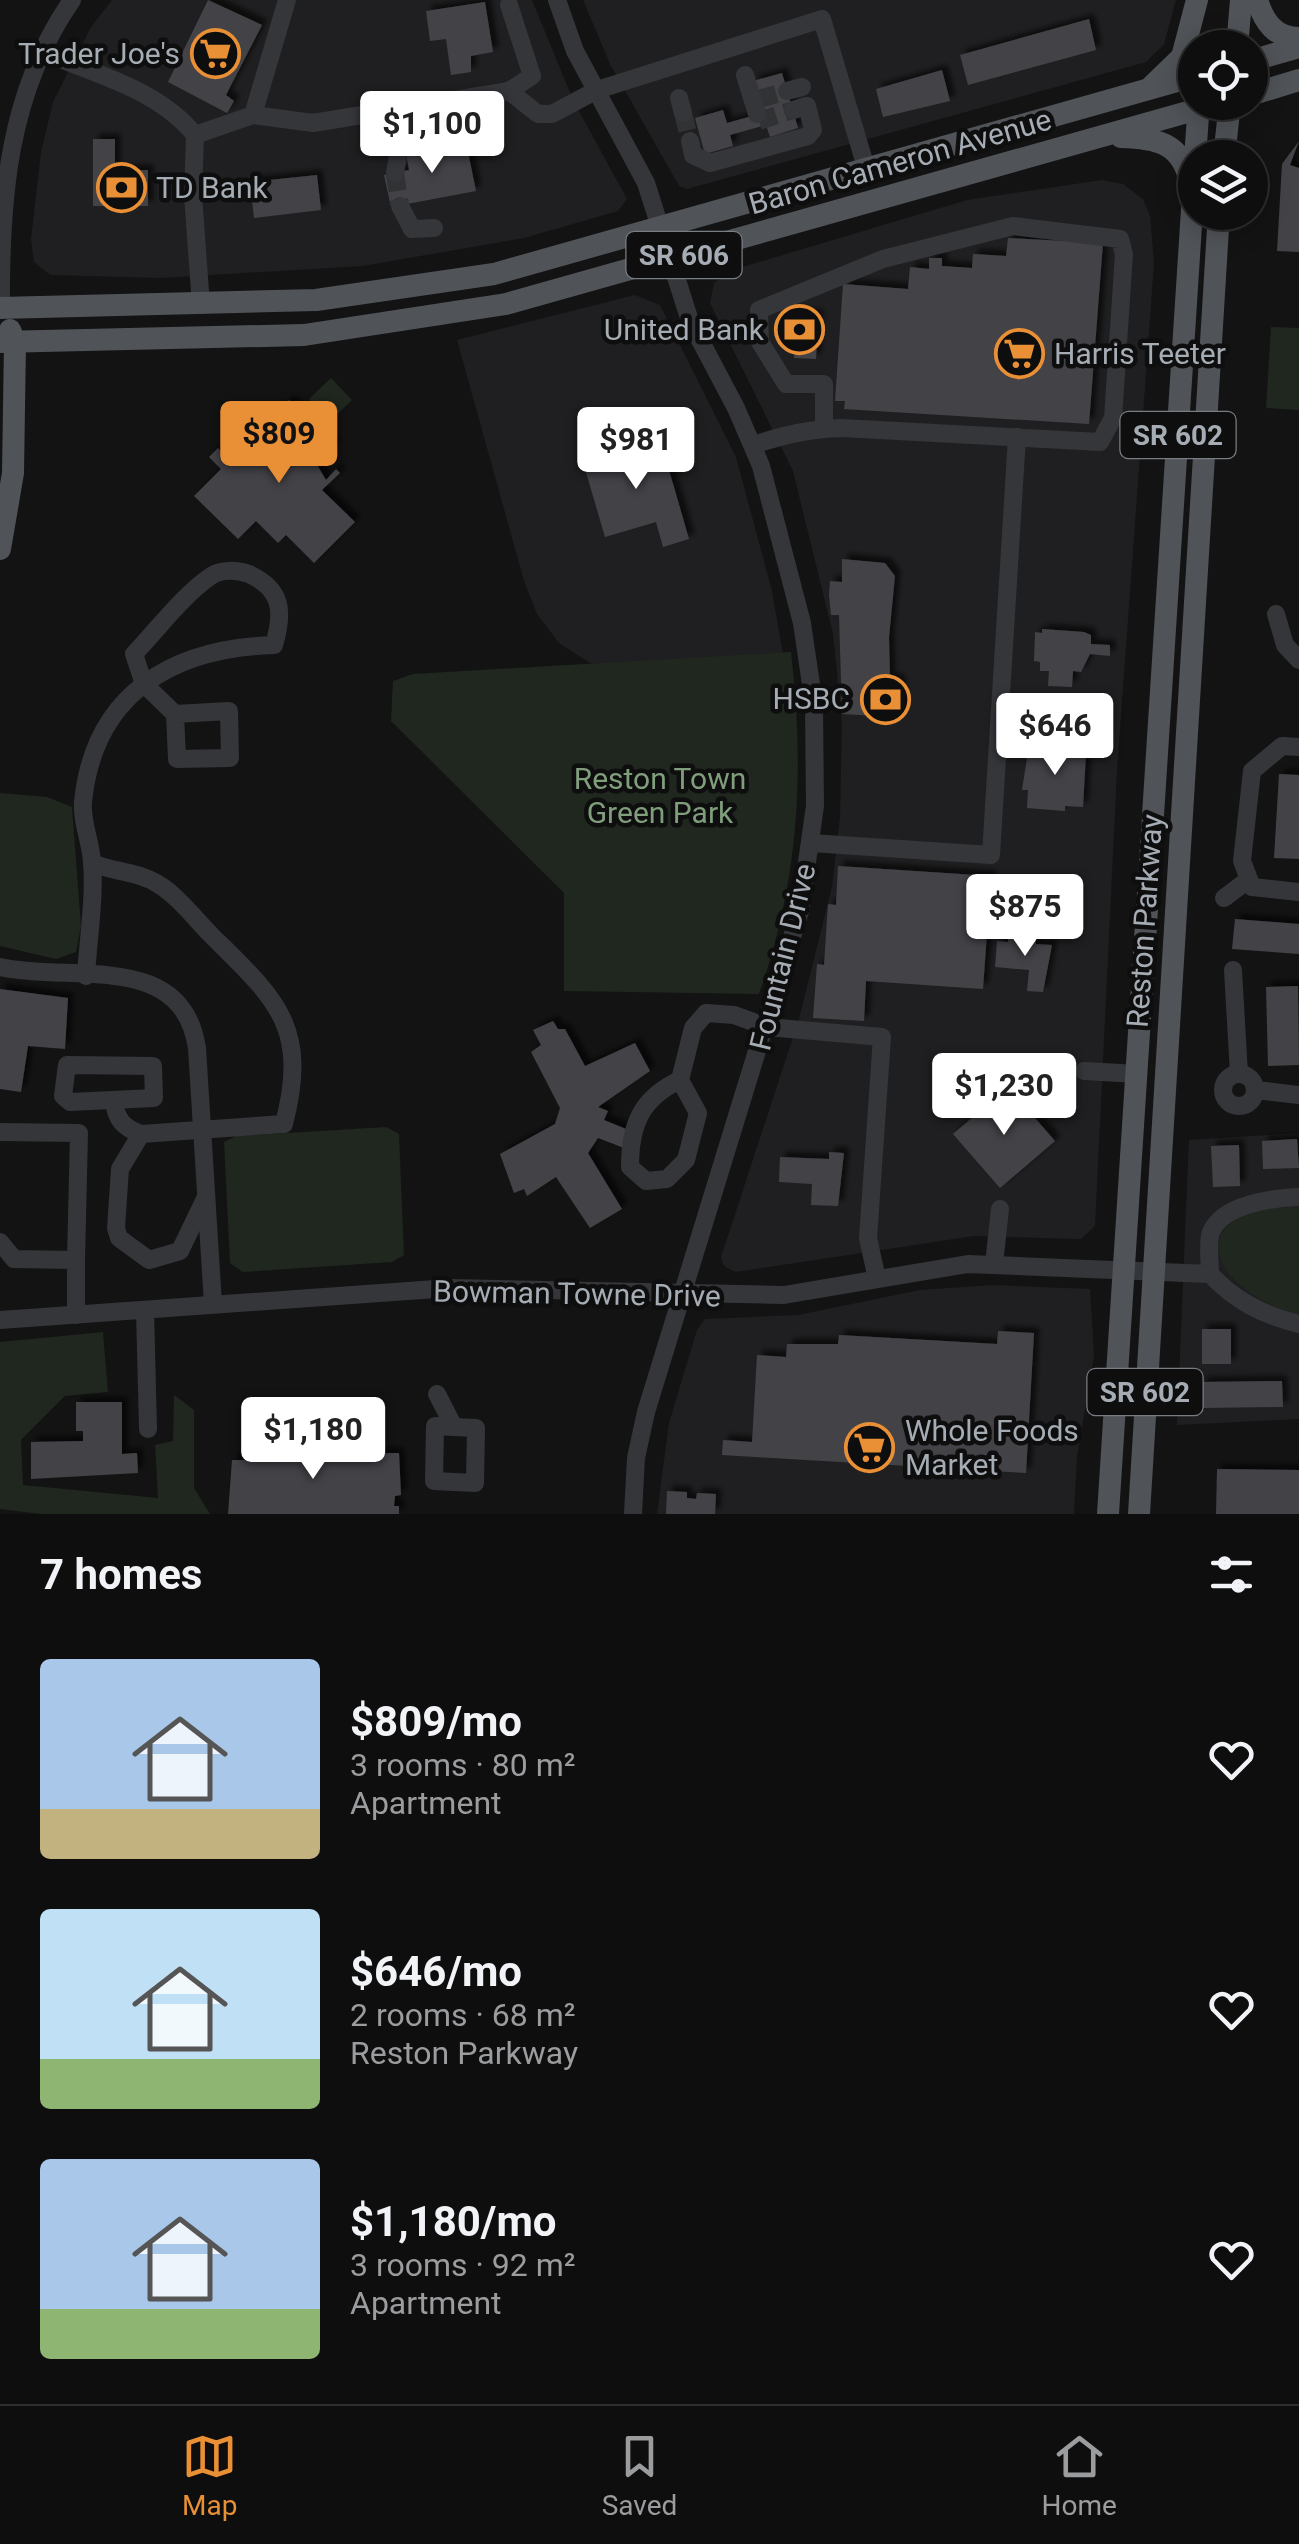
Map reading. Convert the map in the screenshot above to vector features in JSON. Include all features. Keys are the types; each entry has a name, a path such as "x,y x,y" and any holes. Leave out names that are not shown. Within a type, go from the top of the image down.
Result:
{"main road":[{"path":"1201,0 1202,30"},
{"path":"1140,92 1167,74 1182,57 1201,0"},
{"path":"1238,30 1241,0"},
{"path":"1257,0 1270,26 1280,35 1299,38"},
{"path":"1268,55 1299,46"},
{"path":"1268,89 1299,80"},
{"name":"Baron Cameron Avenue","path":"0,309 316,300 418,288 526,266 661,230 1178,81"},
{"name":"Baron Cameron Avenue","path":"7,342 304,335 408,323 506,304 1178,112"},
{"path":"1093,137 1162,141 1178,157"},
{"name":"Reston Parkway","path":"1108,1514 1190,230"},
{"name":"Reston Parkway","path":"1139,1514 1218,230"},
{"path":"0,309 7,342 13,473 0,549"}],"street":[{"path":"0,309 5,120 72,0"},
{"path":"252,116 287,0"},
{"name":"Fountain Drive","path":"558,0 575,50 634,155 690,322 753,445 788,563 808,652 816,757 811,843 800,911 646,1412 636,1458 633,1514"},
{"path":"195,136 252,116 313,123 509,91 532,76 509,6"},
{"path":"509,91 538,114 552,114 597,90 822,19 867,171"},
{"path":"42,52 141,93 182,118 195,136 193,195 201,305"},
{"path":"745,75 767,147"},
{"path":"690,141 694,155 710,163 808,136 814,130 807,106 793,110"},
{"path":"395,173 400,144 489,130"},
{"path":"400,206 412,230 434,228"},
{"path":"753,445 803,429 824,428 1100,442 1111,428 1124,254 1120,239 1012,226 883,259 759,310 760,342 786,384 824,384 824,428"},
{"path":"811,843 991,855 1017,437"},
{"path":"86,976 92,862 82,804 94,754 122,704 144,684 186,659 224,646 274,644 278,602 269,583 240,570 214,574 134,654 144,684 175,714"},
{"path":"1276,614 1286,644 1299,660"},
{"path":"1299,747 1282,746 1252,771 1242,861 1252,887 1299,892"},
{"path":"92,862 126,870 159,884 274,996 287,1025 292,1090 284,1124 142,1134 127,1129 118,1120 114,1101"},
{"path":"1224,898 1248,880"},
{"path":"0,967 139,978 170,993 192,1019 198,1048 213,1304"},
{"path":"1233,970 1240,1074"},
{"path":"680,1080 653,1092 639,1112 630,1143 630,1167 646,1180 667,1179 686,1160 698,1113 680,1080 694,1028 706,1013 734,1014 767,1026 882,1037 868,1238 877,1279"},
{"path":"71,1064 153,1066 154,1098 114,1101 66,1100 64,1070 71,1064"},
{"path":"1084,1070 1138,1074"},
{"path":"1240,1074 1254,1082 1256,1090 1254,1098 1240,1107 1225,1099 1225,1082 1240,1074"},
{"path":"1256,1090 1299,1095"},
{"path":"0,1132 74,1130 82,1138 76,1315"},
{"path":"142,1134 125,1154 120,1169 116,1228 119,1238 149,1260 180,1251 205,1198"},
{"path":"1299,1197 1278,1198 1228,1213 1211,1233 1210,1274 1230,1296 1269,1316 1299,1324"},
{"path":"994,1264 1000,1209"},
{"path":"0,1242 14,1259 76,1260"},
{"name":"Bowman Towne Drive","path":"0,1320 450,1288 784,1296 930,1268 994,1264 1210,1274"},
{"path":"145,1310 148,1430"},
{"path":"437,1394 454,1427"}],"shaded area":[{"path":"112,0 532,0 573,100 627,199 618,211 524,238 363,266 160,278 50,275 34,262 31,240 41,152 53,102 91,27"},
{"path":"583,0 1176,0 1164,44 1146,62 687,189 679,186 610,64"},
{"path":"1102,180 1123,184 1143,199 1150,216 1154,263 1117,770 1095,1226 1081,1239 974,1236 735,1272 724,1266 721,1257 799,1019 832,887 840,817 842,723 833,634 793,471 710,303 714,283 729,271 967,200"},
{"path":"635,295 660,305 736,457 772,591 785,666 648,676 590,663 559,643 537,614 524,581 457,340"},
{"path":"1299,1133 1299,1419 1177,1425 1189,1140"},
{"path":"993,1285 1090,1289 1094,1355 1077,1457 1074,1514 657,1514 669,1423 697,1330 705,1319 798,1315 920,1290"}],"green space":[{"path":"1271,327 1299,328 1299,410 1266,408"},
{"path":"331,378 352,400 330,421 309,399"},
{"name":"Reston Town Green Park","path":"791,652 798,739 795,825 783,910 759,994 564,991 564,893 391,721 393,681 413,674"},
{"path":"0,793 47,797 72,807 81,926 76,952 56,959 0,946"},
{"path":"386,1127 399,1134 404,1255 392,1262 243,1272 230,1263 224,1142 236,1136"},
{"path":"1299,1207 1299,1315 1266,1302 1241,1286 1225,1269 1218,1250 1222,1234 1236,1220 1261,1210"},
{"path":"103,1332 108,1392 65,1396 21,1440 23,1485 158,1498 155,1445 173,1441 174,1395 194,1410 194,1488 210,1514 41,1514 0,1509 0,1342"}],"building":[{"name":"Trader Joe's","path":"208,0 262,25 226,95 234,101 227,113 168,82"},
{"path":"485,2 493,52 471,56 471,72 451,75 446,39 430,41 426,11"},
{"path":"1089,19 1096,50 968,85 960,55"},
{"path":"942,70 950,101 883,117 876,89"},
{"path":"782,73 798,128 770,137 766,125 730,135 733,146 705,154 695,118 723,110 727,123 763,113 753,81"},
{"name":"TD Bank","path":"93,139 115,139 115,170 148,170 148,206 93,206"},
{"path":"1299,141 1290,165 1299,168 1299,252 1277,251 1282,164"},
{"path":"466,142 476,191 391,207 384,175 409,170 406,153"},
{"path":"317,175 321,210 254,218 250,182"},
{"path":"1008,238 1103,243 1089,424 844,409 845,401 835,401 843,284 908,289 910,267 929,269 929,258 942,258 942,266 972,268 973,254 1006,256"},
{"path":"818,315 816,359 794,358 795,347 789,347 789,338 784,337 785,316"},
{"path":"289,400 335,445 316,463 326,480 336,469 340,473 322,490 355,522 314,563 286,535 278,543 256,521 238,539 194,496 221,469 209,457 218,448 230,460"},
{"path":"660,439 689,539 663,547 656,522 605,537 583,462"},
{"path":"842,559 885,563 895,576 889,637 890,679 898,679 901,687 896,717 842,714 839,615 831,615 829,595 830,581 842,582"},
{"path":"1042,629 1084,632 1091,635 1091,644 1110,645 1110,656 1090,654 1081,672 1073,671 1072,687 1048,686 1049,671 1040,671 1040,662 1034,661 1035,632 1042,633"},
{"path":"1046,741 1070,743 1070,752 1086,754 1083,807 1065,806 1065,811 1027,808 1028,790 1022,790 1027,758 1032,749 1046,750"},
{"path":"1279,774 1299,775 1299,859 1274,858"},
{"path":"838,866 991,876 983,989 866,981 864,1021 813,1018 817,964 824,965 828,904 836,905"},
{"path":"1235,919 1299,924 1299,954 1232,949"},
{"path":"1008,935 1036,937 1036,944 1052,945 1043,992 1027,991 1029,970 995,967 997,941 1008,942"},
{"path":"1298,986 1299,1065 1268,1066 1266,987"},
{"path":"0,989 68,998 65,1049 28,1046 21,1092 0,1089"},
{"path":"553,1021 558,1029 565,1029 585,1066 635,1043 650,1071 598,1107 608,1111 604,1120 631,1131 624,1148 598,1138 588,1153 622,1209 590,1228 556,1177 527,1196 524,1189 514,1193 500,1154 555,1124 560,1108 531,1052 541,1045 533,1030"},
{"path":"1008,1087 1055,1141 1000,1188 953,1134"},
{"path":"1297,1139 1299,1168 1263,1169 1262,1141"},
{"path":"1239,1145 1240,1186 1213,1187 1211,1146"},
{"path":"829,1152 844,1153 838,1206 811,1205 812,1184 779,1182 780,1157 829,1159"},
{"path":"1202,1329 1231,1329 1231,1364 1202,1364"},
{"path":"998,1331 1034,1333 1026,1473 722,1455 723,1440 752,1442 757,1355 786,1357 787,1344 838,1344 839,1335 997,1344"},
{"path":"1282,1381 1283,1407 1201,1408 1201,1382"},
{"path":"76,1402 122,1402 122,1454 137,1453 138,1473 31,1479 31,1442 83,1441 83,1431 76,1431"},
{"path":"260,1432 295,1437 295,1457 355,1448 355,1459 368,1460 369,1453 399,1453 401,1495 395,1496 394,1506 399,1506 399,1514 228,1514 232,1460 260,1460"},
{"path":"1217,1469 1299,1470 1299,1514 1216,1514"},
{"path":"667,1491 687,1492 687,1498 696,1499 697,1493 716,1494 715,1514 666,1514"}],"tunnel":[{"path":"759,99 787,91"},
{"path":"759,121 793,110"},
{"path":"683,113 690,141"},
{"path":"395,173 400,206"}],"place":[{"name":"Trader Joe's","path":"215,54"},
{"name":"TD Bank","path":"121,188"},
{"name":"United Bank","path":"799,330"},
{"name":"Harris Teeter","path":"1019,354"},
{"name":"HSBC","path":"885,699"},
{"name":"Whole Foods Market","path":"870,1448"}]}
